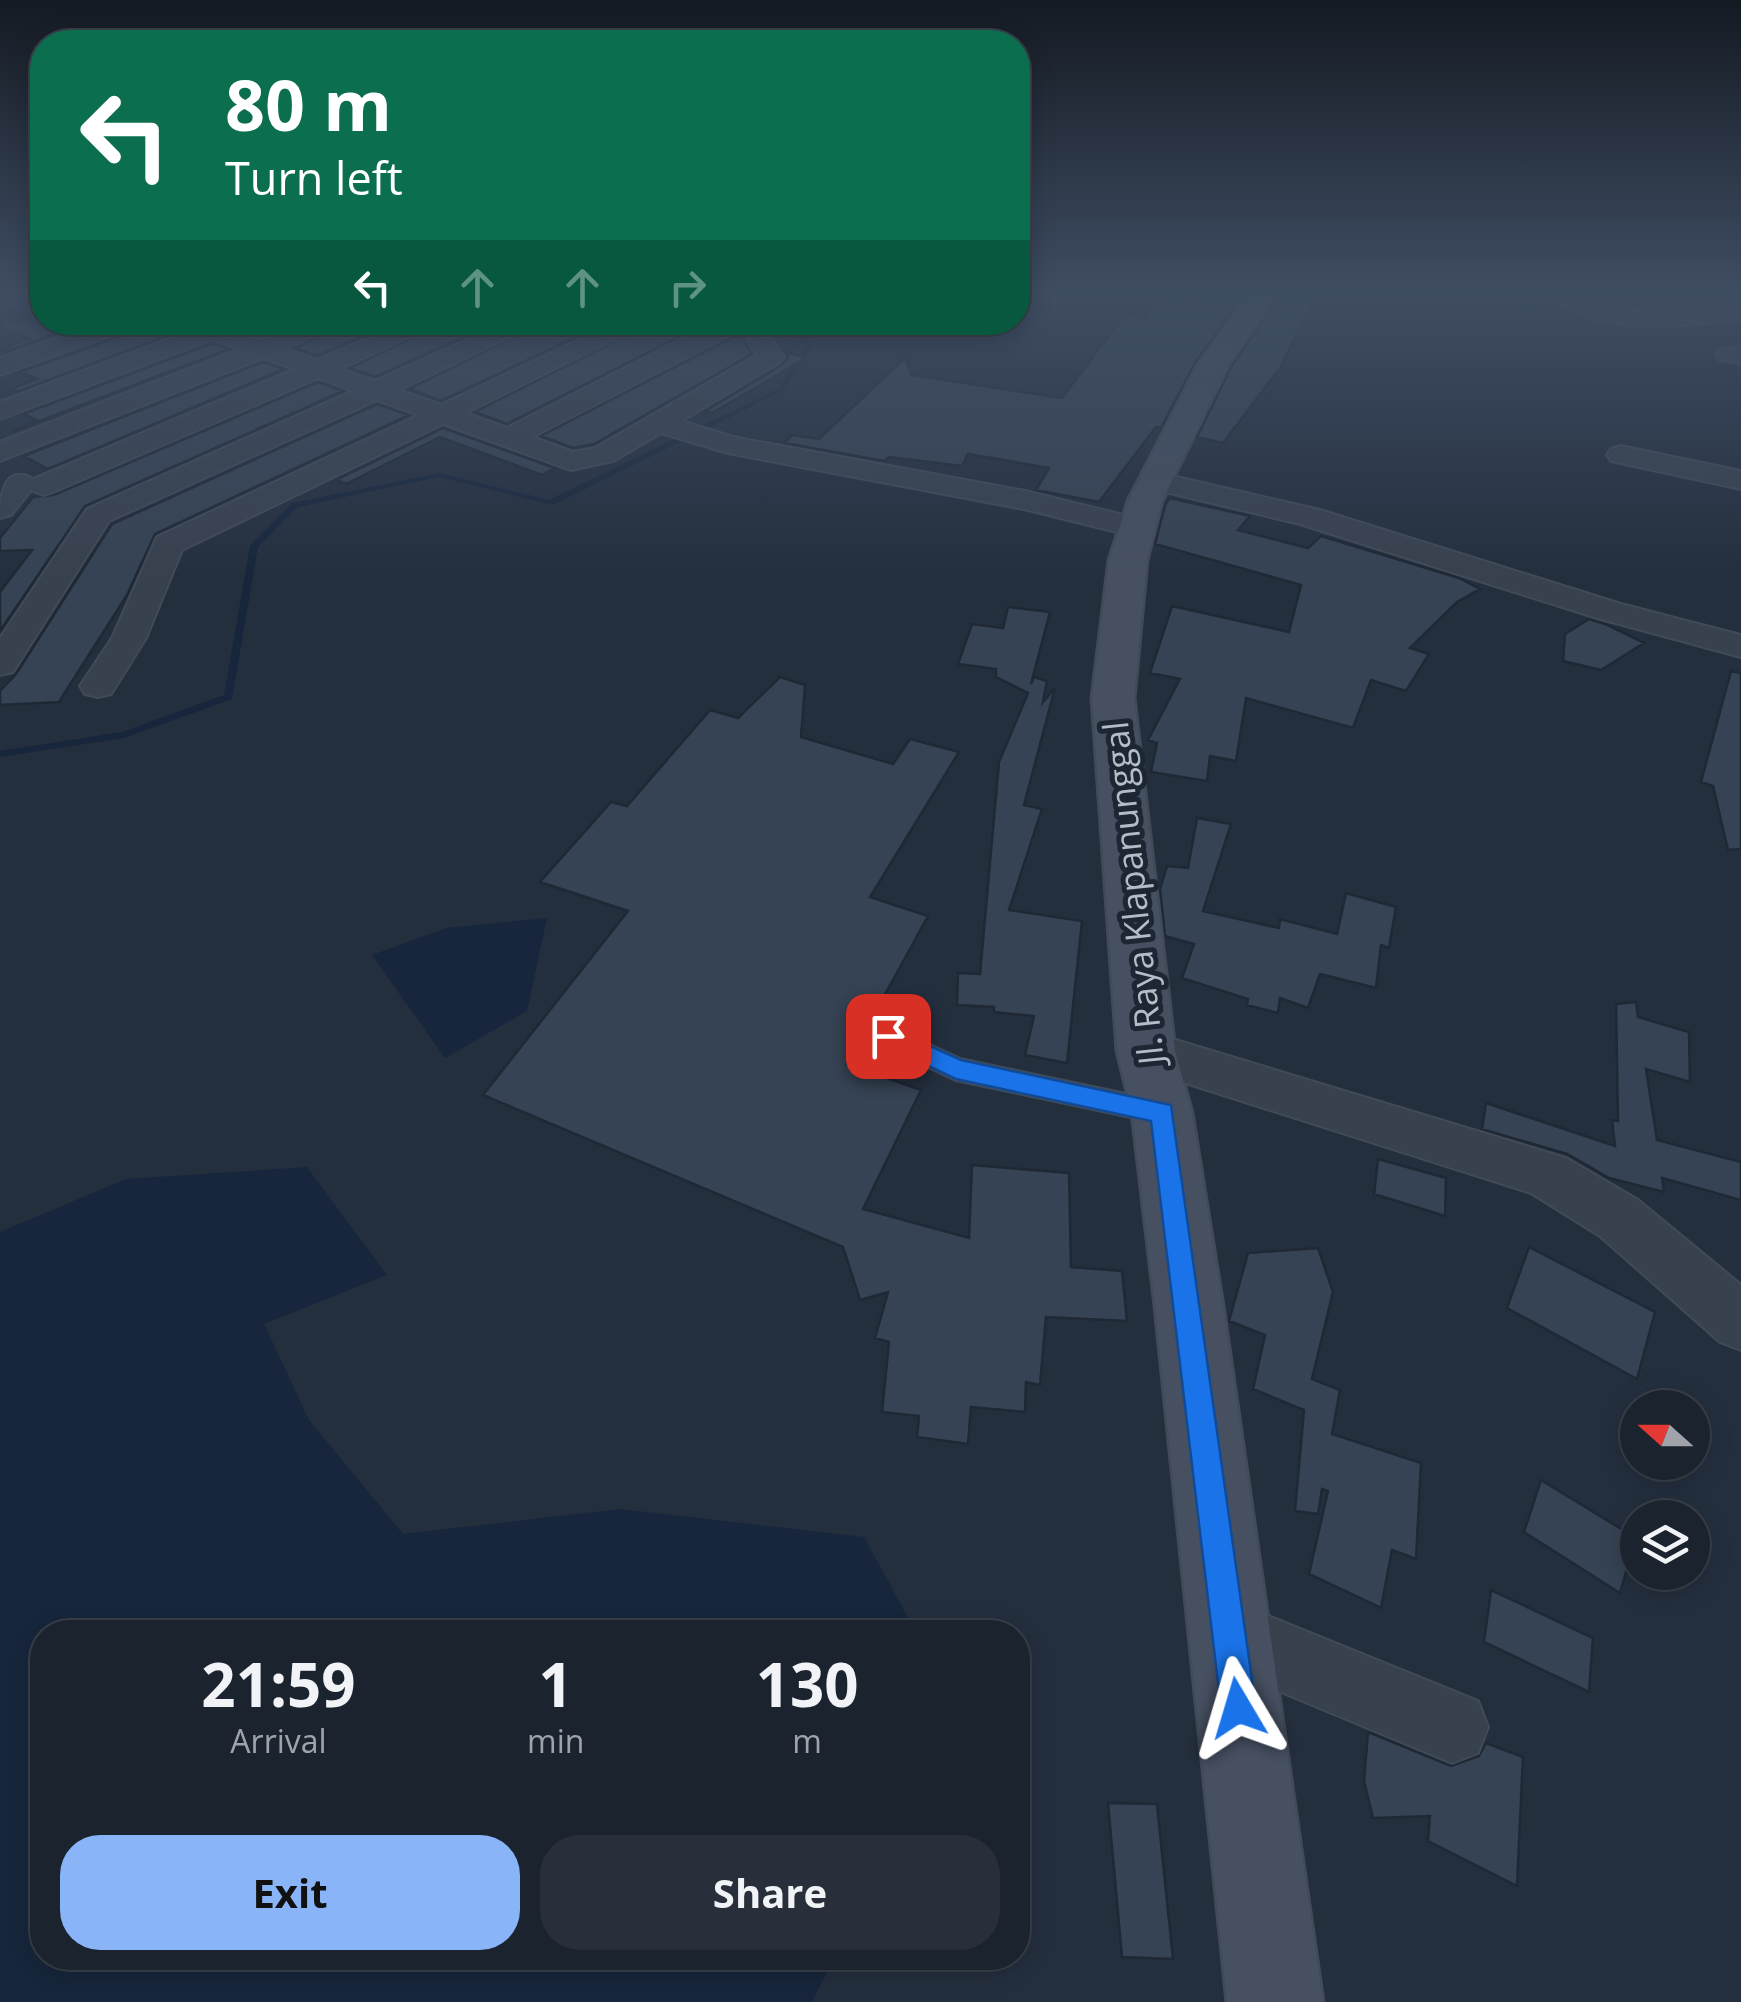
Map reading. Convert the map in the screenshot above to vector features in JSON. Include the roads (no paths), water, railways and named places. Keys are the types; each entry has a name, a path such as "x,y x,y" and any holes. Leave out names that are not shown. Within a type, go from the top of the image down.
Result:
{"street":[{"path":"0,410 61,385"},
{"path":"0,452 171,385"},
{"path":"0,509 21,481 273,385"},
{"path":"367,385 556,459 584,461 668,425 728,385"},
{"path":"0,664 98,515 386,385"},
{"path":"98,686 128,638 168,544 502,385"},
{"path":"506,439 622,385"},
{"name":"Jl. Raya Klapanunggal","path":"1203,385 1146,504 1128,560 1113,698 1146,1050 1162,1113 1275,2002"},
{"path":"668,425 728,445 1025,500 1308,516 1609,612 1741,646"},
{"path":"1621,455 1741,480"},
{"path":"21,481 168,544"},
{"path":"1146,1050 1547,1175 1619,1218 1741,1322"},
{"path":"1229,1635 1452,1726"}],"lane":[{"path":"888,1036 956,1069 1162,1113"}],"water":[{"path":"547,918 527,1011 445,1058 372,955 446,928"},
{"path":"307,1167 387,1275 264,1324 309,1420 403,1534 620,1509 864,1537 909,1620 30,1620 30,1970 828,1970 812,2002 0,2002 0,1232 126,1179"}],"waterway":[{"path":"0,754 124,735 229,697 254,546 295,505 439,475 550,503 784,385"}]}
